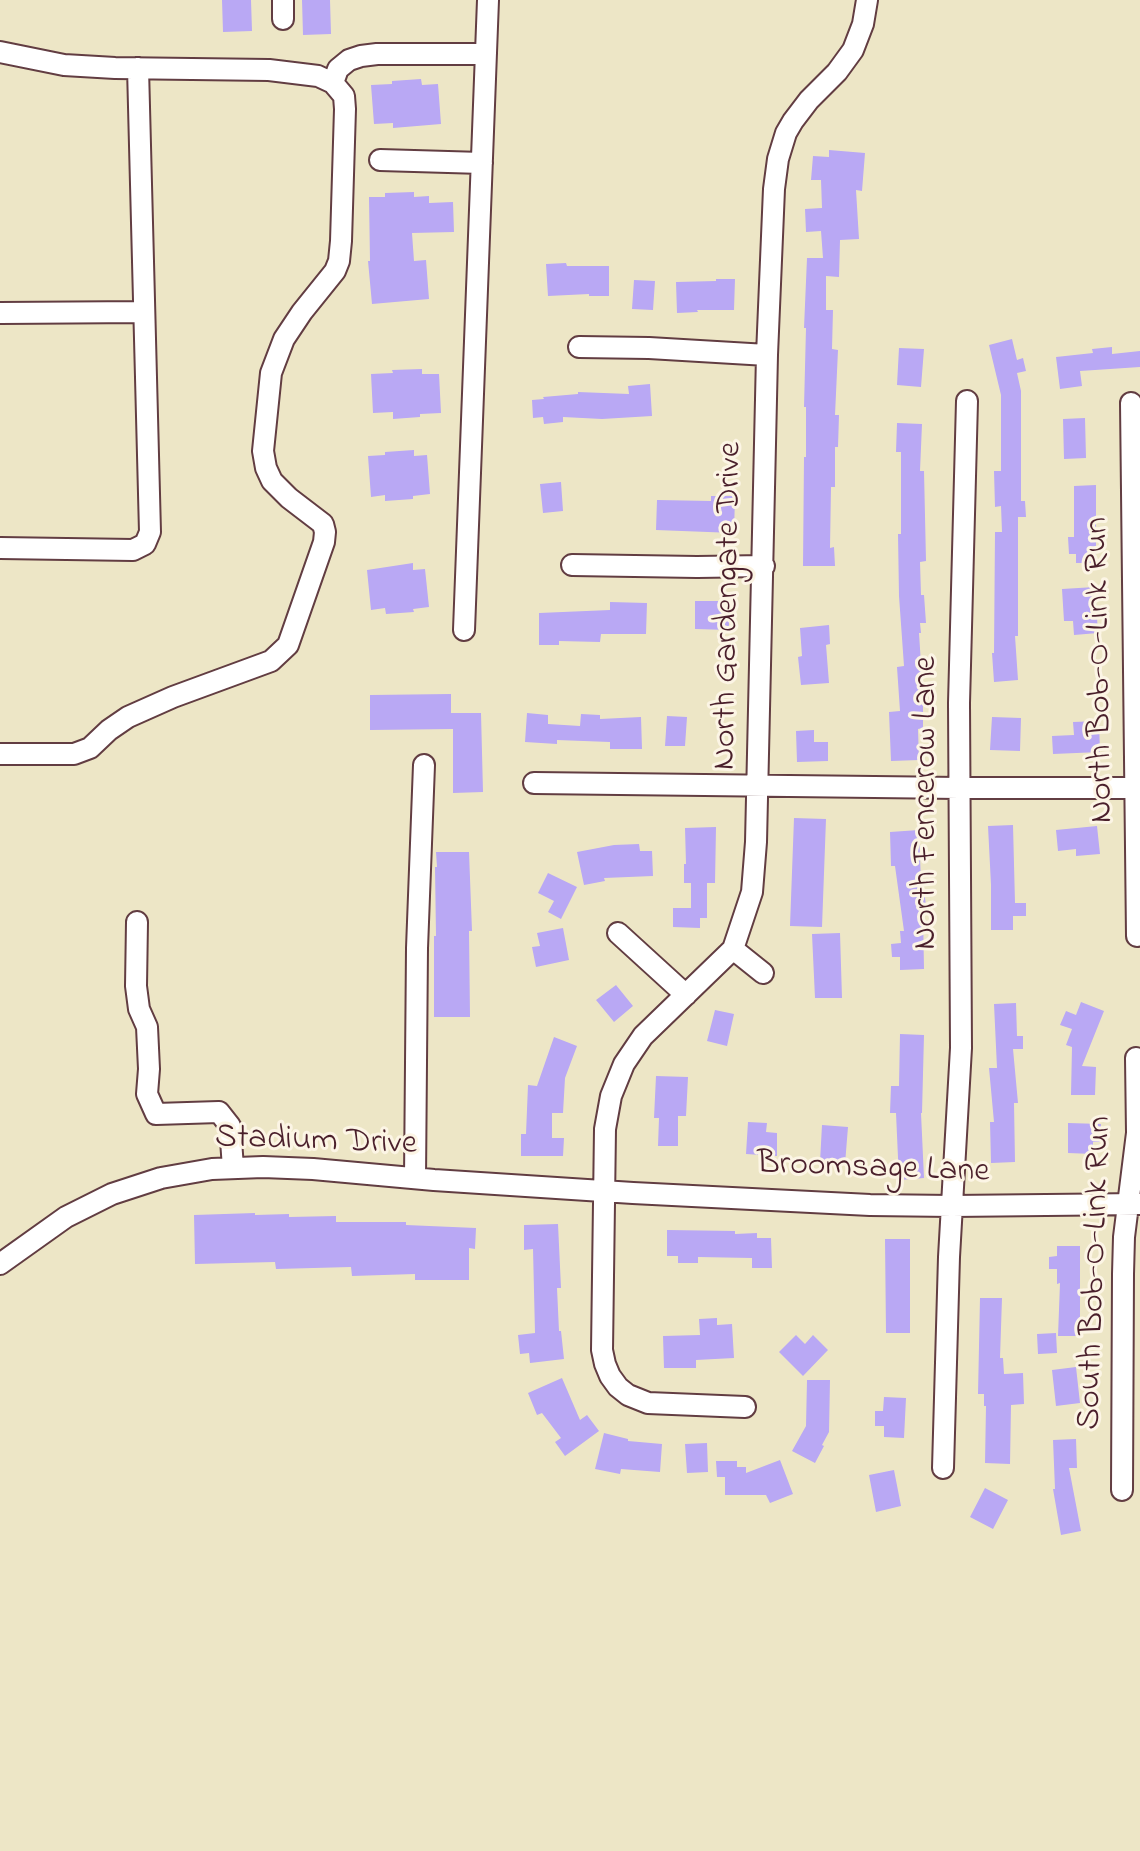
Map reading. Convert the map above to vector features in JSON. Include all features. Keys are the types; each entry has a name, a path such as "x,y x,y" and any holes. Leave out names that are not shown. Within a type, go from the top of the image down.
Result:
{"street":[{"path":"464,630 488,0"},
{"name":"North Gardengate Drive","path":"745,1407 648,1403 628,1395 610,1376 602,1350 605,1129 611,1096 624,1064 643,1036 733,949 752,892 764,566 771,221 778,159 793,121 853,50 863,24 867,0"},
{"path":"0,52 64,65 269,70 318,76 333,83 344,96 345,109 339,261 335,271 284,339 271,373 263,451 266,468 272,481 323,524 325,532 288,645 271,661 128,717 90,748 74,754 0,754"},
{"path":"333,83 338,69 349,60 361,56 486,54"},
{"path":"0,548 133,550 145,544 150,532 138,68"},
{"path":"380,160 482,163"},
{"path":"0,313 144,312"},
{"path":"579,347 767,355"},
{"name":"North Fencerow Lane","path":"943,1468 961,1048 959,788 967,401"},
{"name":"North Bob-O-Link Run","path":"1131,403 1138,788 1137,936"},
{"path":"572,565 764,566"},
{"path":"415,1178 417,948 424,765"},
{"path":"534,783 1138,788"},
{"path":"137,922 136,986 139,1009 147,1027 147,1094 156,1114 219,1112 230,1126 233,1168"},
{"path":"618,933 686,995"},
{"path":"733,949 763,973"},
{"name":"South Bob-O-Link Run","path":"1122,1490 1123,1274 1134,1204 1136,1058"},
{"name":"Stadium Drive","path":"0,1264 66,1217 112,1194 174,1175 212,1169 313,1169 605,1190"},
{"name":"Broomsage Lane","path":"605,1190 870,1205 1134,1204"}],"building":[{"path":"222,0 251,0 252,31 223,32"},
{"path":"302,0 330,0 331,34 303,35"},
{"path":"421,79 422,85 438,84 441,124 393,128 393,123 374,124 371,85"},
{"path":"829,150 865,153 862,191 856,190 859,239 840,240 839,277 826,276 826,310 833,310 832,349 838,350 835,415 839,415 838,447 835,447 835,487 831,487 830,548 834,547 835,566 803,566 807,258 823,258 821,231 806,232 805,209 822,208 821,180 811,180 813,156 829,157"},
{"path":"414,192 414,197 429,196 429,203 453,202 454,232 412,233 414,261 426,260 429,299 372,304 368,261 369,197"},
{"path":"566,263 567,266 609,266 609,296 548,296 546,264"},
{"path":"735,279 734,310 677,313 676,282"},
{"path":"634,280 655,281 653,310 632,309"},
{"path":"1012,339 1017,360 1023,358 1026,371 1017,373 1021,391 1021,501 1025,501 1026,517 1018,517 1018,636 1015,636 1018,680 994,682 995,532 1002,532 1001,506 995,507 994,471 1001,471 1001,395 989,345"},
{"path":"1112,347 1112,354 1140,351 1140,367 1080,371 1082,386 1060,389 1056,357 1093,353 1092,349"},
{"path":"899,348 924,349 921,387 897,385"},
{"path":"422,369 422,374 439,374 441,413 393,419 393,412 373,413 371,374"},
{"path":"650,384 652,416 602,419 563,417 563,422 544,424 543,417 533,418 532,400 578,392 629,394 628,386"},
{"path":"1085,418 1086,458 1064,459 1063,419"},
{"path":"897,423 922,424 920,471 924,471 926,561 920,562 926,623 920,623 919,633 923,728 918,729 919,760 891,761 889,712 900,711 897,667 904,666 898,534 901,534 901,452 896,452"},
{"path":"414,450 414,456 427,455 430,494 385,501 385,495 371,497 368,456"},
{"path":"561,482 563,511 543,513 540,484"},
{"path":"1096,485 1096,563 1076,563 1076,554 1069,554 1068,537 1074,537 1074,486"},
{"path":"711,496 735,496 734,533 656,530 657,500 711,501"},
{"path":"413,563 413,570 425,569 429,607 413,609 414,612 386,614 385,608 371,610 367,570"},
{"path":"1095,587 1098,633 1074,635 1073,621 1064,621 1062,589"},
{"path":"695,601 721,601 721,606 729,607 729,630 695,629"},
{"path":"610,602 647,603 646,634 601,634 600,642 559,641 559,645 539,645 539,613 610,610"},
{"path":"829,625 830,644 826,645 829,683 801,685 798,657 802,656 800,628"},
{"path":"451,694 451,713 481,713 483,792 453,793 453,729 370,730 370,695"},
{"path":"527,713 548,715 548,724 580,726 581,714 600,715 600,719 641,717 642,749 610,749 610,742 525,742"},
{"path":"667,716 687,717 685,746 665,746"},
{"path":"992,717 1021,718 1020,751 990,750"},
{"path":"1099,721 1100,752 1053,754 1052,736 1074,735 1073,722"},
{"path":"814,730 814,742 828,742 828,761 797,762 796,731"},
{"path":"794,818 826,819 822,927 790,926"},
{"path":"1013,825 1015,903 1026,903 1026,916 1013,916 1013,930 991,930 988,826"},
{"path":"1097,826 1100,854 1076,856 1076,849 1058,851 1056,830"},
{"path":"716,827 715,883 707,883 707,918 700,918 700,928 673,927 673,908 691,908 691,883 684,883 685,828"},
{"path":"919,830 921,883 927,913 923,913 924,969 900,970 900,957 892,957 891,944 901,943 900,931 904,931 895,866 891,866 890,832"},
{"path":"639,844 640,851 652,851 653,876 604,878 605,881 584,885 577,852"},
{"path":"436,852 469,852 472,931 469,931 470,1017 434,1017"},
{"path":"548,873 577,887 561,919 548,912 554,901 538,893"},
{"path":"563,928 569,960 536,967 532,947 540,946 537,933"},
{"path":"840,933 842,998 815,998 812,934"},
{"path":"616,985 633,1006 614,1022 596,1000"},
{"path":"1081,1002 1104,1011 1082,1066 1096,1067 1095,1095 1071,1095 1072,1047 1066,1045 1072,1029 1060,1025 1066,1011 1076,1015"},
{"path":"1016,1003 1017,1036 1023,1036 1023,1049 1013,1049 1018,1103 1014,1103 1015,1162 991,1163 990,1122 994,1122 989,1068 997,1068 994,1004"},
{"path":"715,1010 734,1014 727,1046 707,1041"},
{"path":"900,1034 924,1035 921,1113 924,1178 899,1180 896,1113 890,1113 891,1086 899,1086"},
{"path":"554,1037 577,1046 565,1078 563,1113 552,1113 552,1138 564,1138 563,1156 521,1156 521,1134 526,1134 528,1085 537,1086"},
{"path":"656,1076 688,1077 686,1116 678,1116 678,1146 658,1146 659,1118 654,1118"},
{"path":"748,1122 767,1123 766,1132 777,1133 777,1156 746,1154"},
{"path":"1068,1123 1101,1124 1100,1142 1093,1142 1093,1154 1068,1153"},
{"path":"822,1125 848,1127 845,1164 820,1162"},
{"path":"289,1214 289,1217 336,1216 336,1222 406,1222 406,1225 476,1228 475,1249 469,1248 469,1280 415,1280 415,1274 352,1276 351,1267 276,1269 275,1262 195,1264 194,1215"},
{"path":"558,1224 561,1288 557,1288 564,1359 530,1363 529,1353 520,1354 518,1335 535,1333 533,1249 524,1250 524,1225"},
{"path":"667,1230 735,1231 735,1234 757,1233 757,1238 771,1238 772,1268 752,1268 752,1258 698,1257 698,1263 678,1263 678,1256 667,1256"},
{"path":"885,1239 910,1239 910,1333 886,1333"},
{"path":"1057,1246 1080,1246 1080,1336 1058,1336 1060,1283 1057,1284 1057,1269 1049,1269 1049,1257 1057,1256"},
{"path":"980,1298 1002,1298 1000,1358 1003,1358 1004,1374 1023,1373 1024,1404 1011,1405 1010,1464 985,1463 986,1406 984,1394 978,1394"},
{"path":"717,1318 717,1325 732,1324 734,1358 696,1360 696,1368 664,1368 663,1336 700,1335 699,1319"},
{"path":"1056,1333 1057,1353 1038,1354 1037,1334"},
{"path":"796,1335 805,1344 813,1335 828,1350 803,1376 779,1352"},
{"path":"1076,1367 1080,1403 1056,1406 1052,1370"},
{"path":"562,1378 580,1420 587,1415 599,1431 565,1456 555,1442 561,1438 542,1413 537,1415 528,1393"},
{"path":"807,1380 830,1380 829,1432 815,1463 792,1451 806,1426"},
{"path":"884,1397 906,1398 904,1438 884,1437 884,1426 875,1426 875,1411 883,1411"},
{"path":"604,1433 628,1441 662,1444 660,1472 621,1469 620,1474 595,1469"},
{"path":"1076,1439 1077,1468 1069,1468 1081,1531 1061,1535 1053,1489 1053,1440"},
{"path":"707,1443 708,1472 687,1473 685,1444"},
{"path":"780,1460 793,1494 770,1503 766,1495 725,1495 725,1477 717,1477 716,1461 737,1461 737,1467 746,1467 746,1473"},
{"path":"894,1470 901,1506 876,1512 869,1475"},
{"path":"985,1488 1008,1500 993,1529 970,1517"}]}
